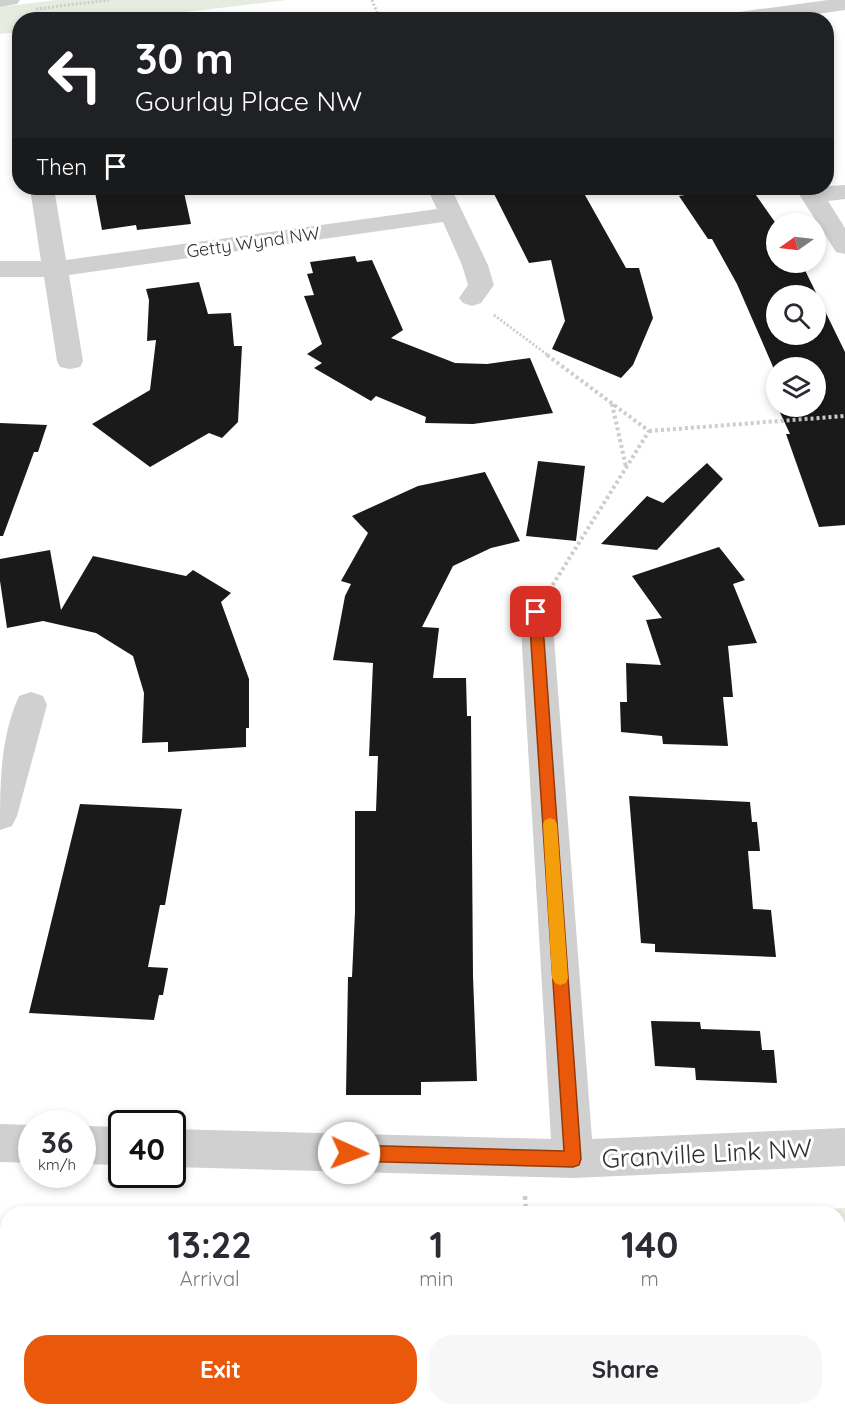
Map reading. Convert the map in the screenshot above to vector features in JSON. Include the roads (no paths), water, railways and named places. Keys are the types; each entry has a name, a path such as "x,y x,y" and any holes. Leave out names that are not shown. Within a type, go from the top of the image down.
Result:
{"street":[{"path":"0,1 10,0"},
{"path":"784,12 845,4"},
{"path":"43,195 70,361"},
{"path":"442,195 475,265 481,285 472,298"},
{"path":"812,195 845,247"},
{"name":"Getty Wynd NW","path":"0,285 54,269 451,214"},
{"name":"Getty Wynd NW","path":"0,269 14,267 54,269"},
{"path":"536,612 573,1159"},
{"path":"0,816 31,705"},
{"path":"0,1143 18,1144"},
{"name":"Granville Link NW","path":"186,1148 573,1159 845,1147"}]}
